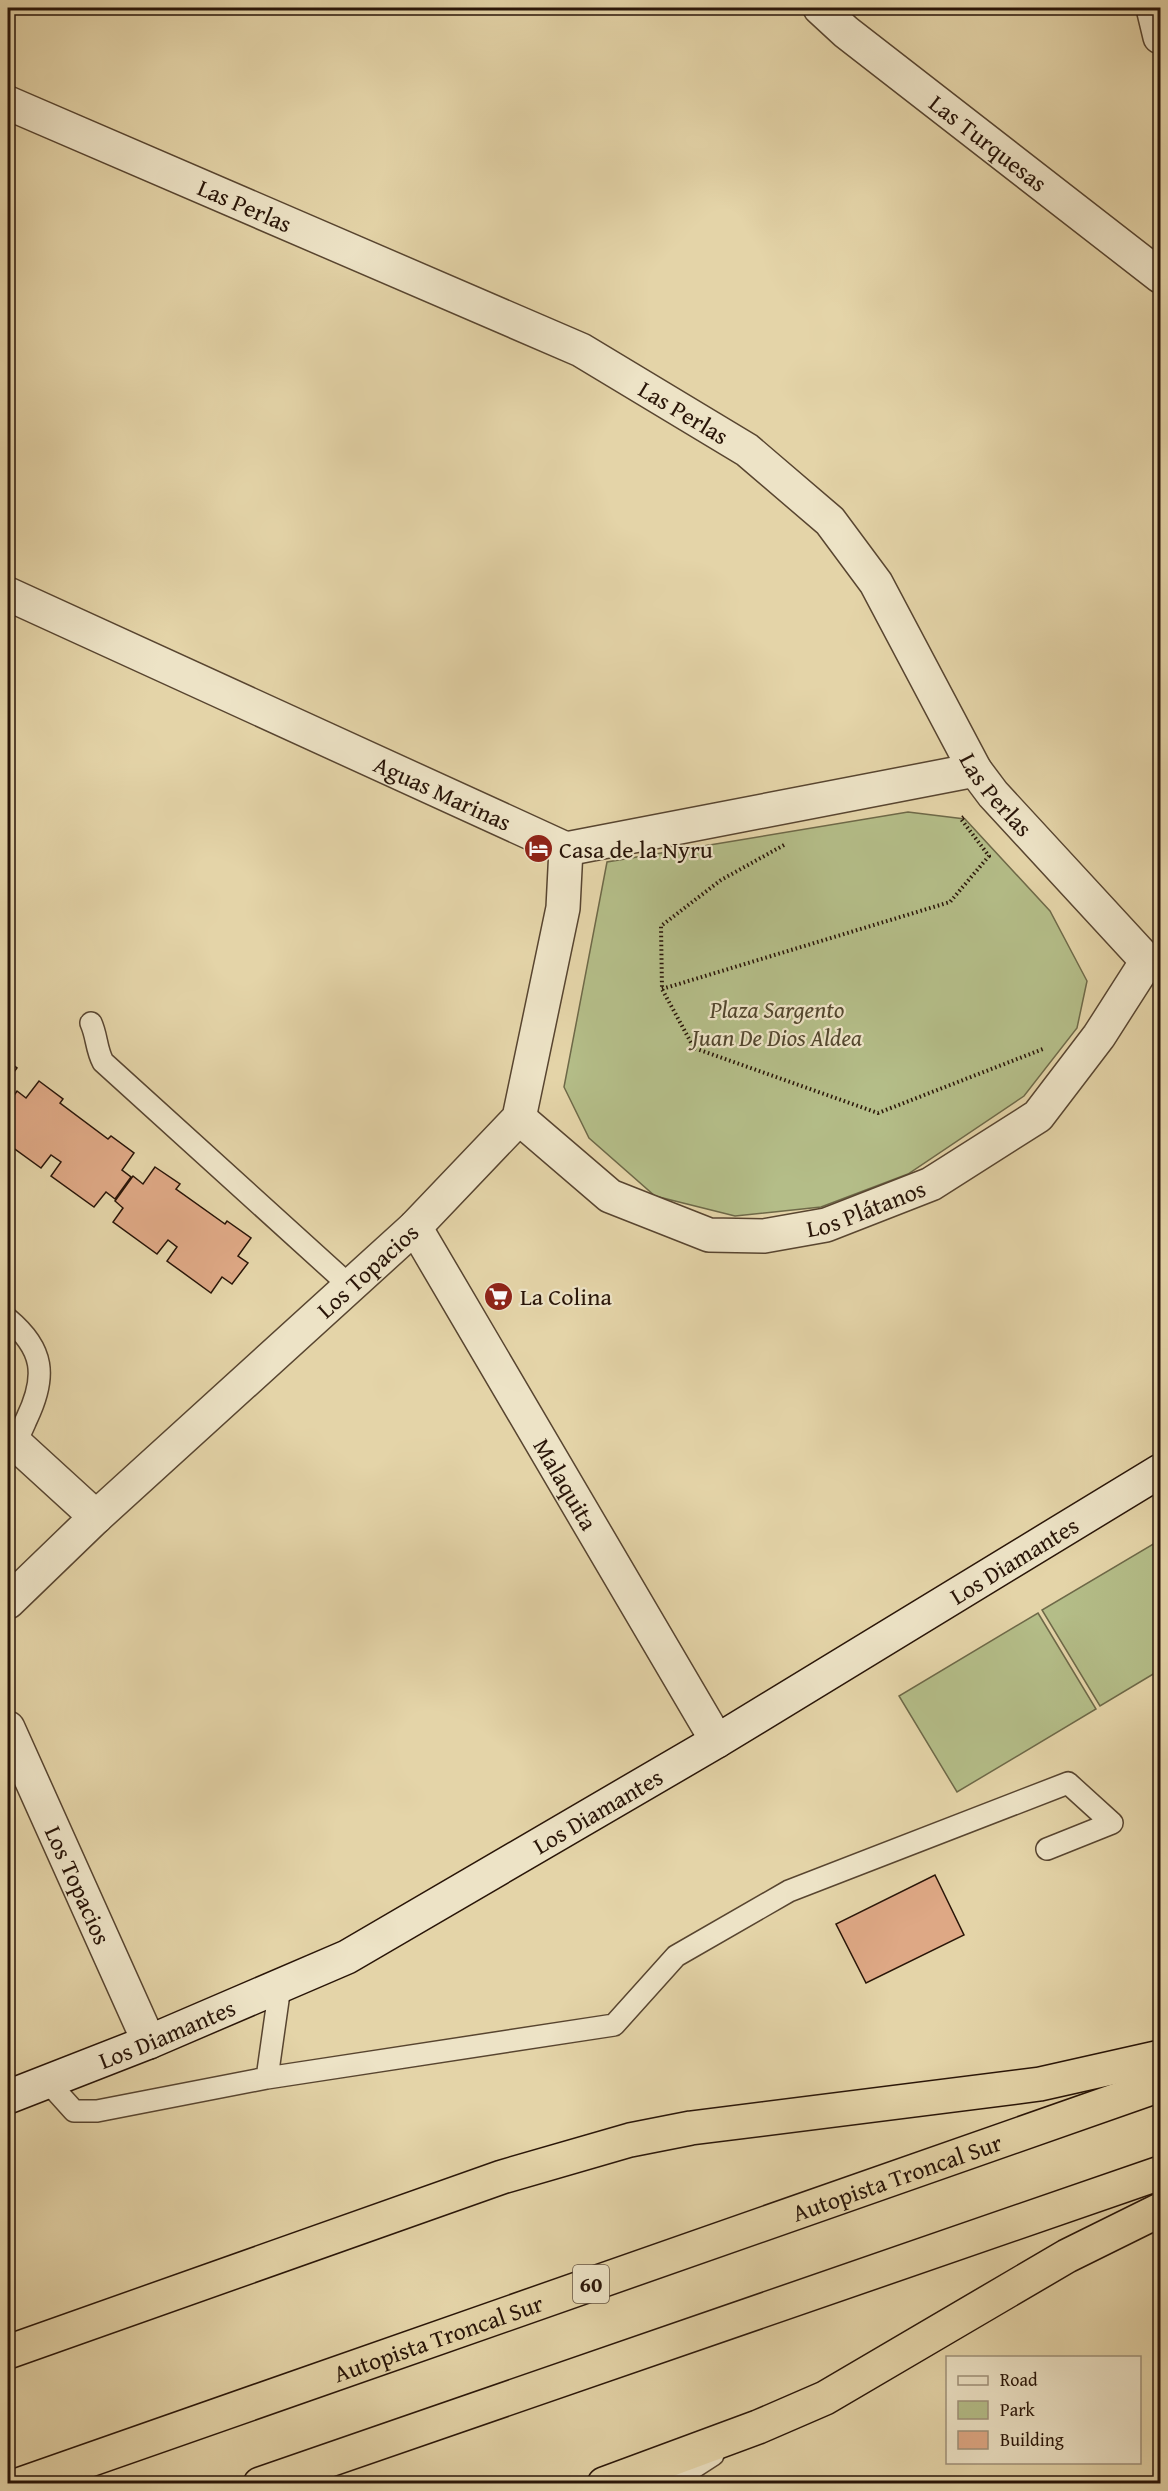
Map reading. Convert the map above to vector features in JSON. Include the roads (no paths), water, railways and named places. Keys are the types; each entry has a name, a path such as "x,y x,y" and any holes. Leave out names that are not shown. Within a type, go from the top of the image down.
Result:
{"highway":[{"path":"8,2352 502,2177 630,2140 712,2126 1040,2084 1161,2057"},
{"name":"Autopista Troncal Sur","path":"21,2484 1161,2085"},
{"path":"260,2484 1161,2173"},
{"path":"604,2484 758,2427 825,2398 1067,2256 1161,2210"}],"street":[{"name":"Las Turquesas","path":"820,8 846,32 1161,276"},
{"path":"1153,8 1161,37"},
{"name":"Las Perlas","path":"8,103 581,350 747,450 830,521 876,583 984,782 1154,964"},
{"name":"Aguas Marinas","path":"8,594 566,849"},
{"path":"519,1118 563,908 566,849 984,782"},
{"name":"Los Plátanos","path":"519,1118 610,1196 709,1235 764,1236 826,1225 931,1184 1038,1116 1154,964"},
{"name":"Los Topacios","path":"8,1602 96,1518 415,1227 519,1118"},
{"name":"Malaquita","path":"415,1227 717,1741"},
{"path":"11,1446 96,1518"},
{"name":"Los Diamantes","path":"8,2097 149,2042 347,1957 717,1741 1161,1471"},
{"name":"Los Topacios","path":"8,1728 149,2042"}],"lane":[{"path":"91,1023 95,1032 97,1051 103,1062 350,1286"},
{"path":"8,1319 32,1344 39,1361 40,1381 36,1399 11,1446"},
{"path":"47,2081 74,2110 97,2111 267,2078 614,2025 676,1956 789,1891 1068,1784 1112,1822 1047,1849"},
{"path":"267,2078 280,1986"},
{"path":"668,2484 758,2427"}],"place":[{"name":"Casa de la Nyru","path":"538,849"},
{"name":"La Colina","path":"499,1296"}],"park label":[{"name":"Plaza Sargento Juan De Dios Aldea","path":"777,1023"}]}
